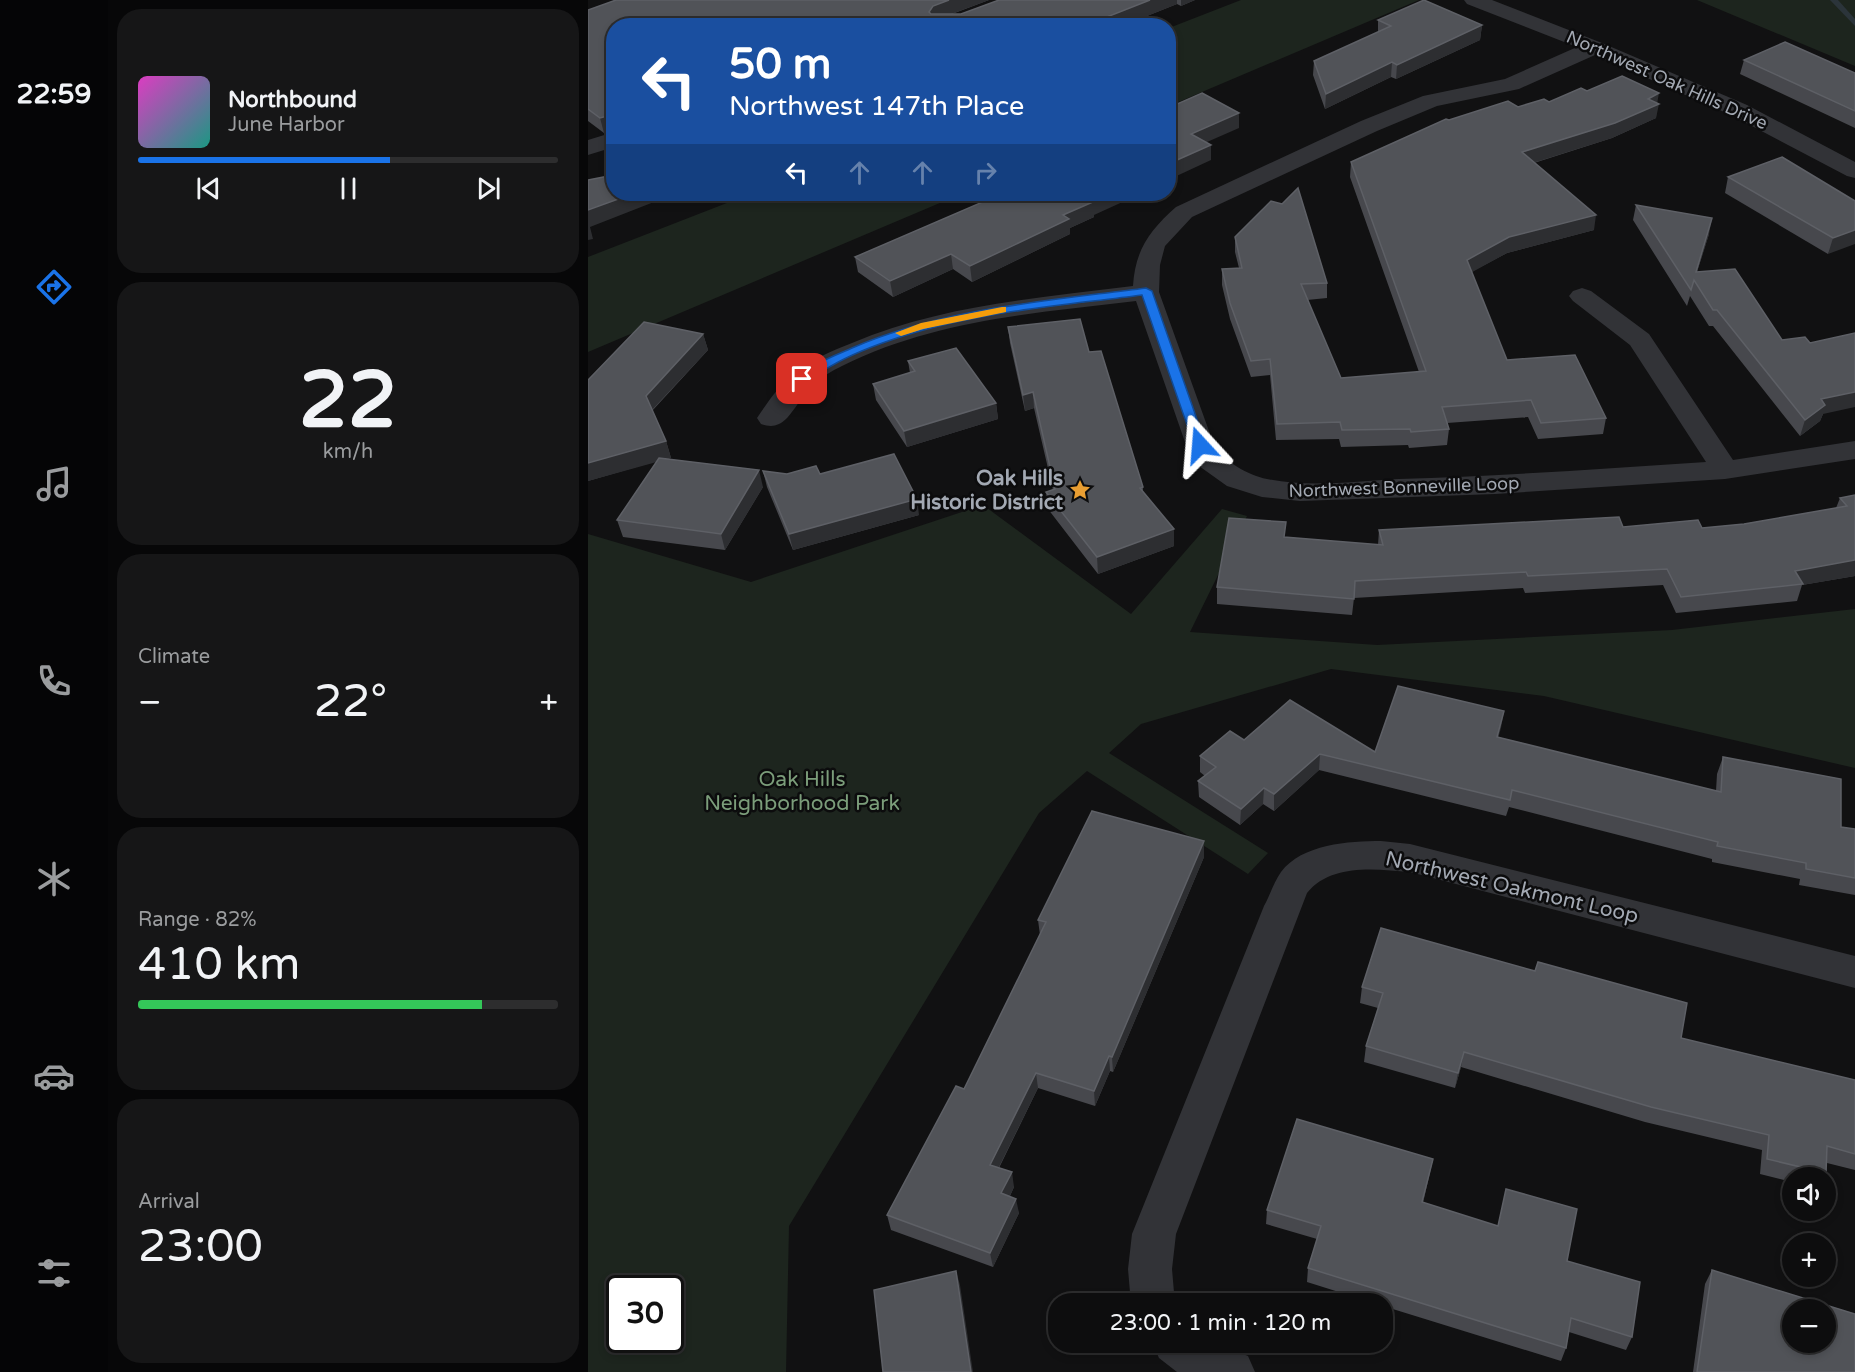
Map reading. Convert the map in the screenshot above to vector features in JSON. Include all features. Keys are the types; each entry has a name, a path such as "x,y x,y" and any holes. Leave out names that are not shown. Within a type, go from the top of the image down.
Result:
{"street":[{"name":"Northwest Oak Hills Drive","path":"1474,0 1595,47 1739,110 1855,171"},
{"name":"Northwest Bonneville Loop","path":"1595,47 1511,84 1431,101 1257,176 1184,212 1165,229 1150,248 1146,269 1146,291 1200,445 1209,460 1237,479 1262,488 1300,492 1495,485 1725,470 1855,450"},
{"path":"588,148 606,142"},
{"path":"771,418 802,379 831,361 887,337 921,326 1001,310 1146,291"},
{"path":"1582,296 1641,340 1725,470"},
{"name":"Northwest Oakmont Loop","path":"1151,1293 1149,1277 1154,1234 1283,906 1295,881 1324,861 1371,854 1410,858 1855,972"},
{"path":"1189,1353 1197,1359 1232,1372"}],"green space":[{"path":"1241,0 1419,0 1176,103 1176,25"},
{"path":"1697,0 1855,0 1855,66"},
{"path":"732,201 944,201 588,352 588,257"},
{"name":"Oak Hills Neighborhood Park","path":"983,505 1131,614 1222,509 1247,516 1190,632 1377,645 1672,630 1855,609 1855,768 1544,696 1331,669 1141,724 1109,753 1268,853 1248,874 1087,771 1039,813 789,1226 786,1372 588,1372 588,534 751,582"}],"building":[{"path":"616,0 949,0 933,6 929,12 931,14 961,14 999,0 1150,0 1104,18 606,18 606,116 600,118 588,109 588,10"},
{"path":"1424,0 1482,25 1397,65 1392,62 1326,94 1314,61 1391,26 1378,20"},
{"path":"1785,42 1855,73 1855,111 1744,60"},
{"path":"1622,76 1659,93 1648,99 1659,104 1615,123 1522,152 1596,215 1509,237 1467,260 1507,360 1575,355 1606,418 1541,423 1531,400 1442,407 1449,429 1411,432 1410,429 1342,430 1340,422 1277,424 1270,359 1251,361 1230,303 1222,269 1242,268 1235,237 1271,201 1282,204 1298,188 1327,283 1301,284 1341,378 1426,371 1351,162 1446,119 1508,101 1518,107 1544,99 1549,102 1581,88 1587,91"},
{"path":"1202,93 1239,113 1191,134 1211,145 1176,160 1176,104"},
{"path":"1782,157 1855,201 1855,230 1833,238 1728,177"},
{"path":"606,177 606,201 613,201 588,210 588,180"},
{"path":"985,201 1093,202 1063,215 1069,219 970,266 951,254 890,281 855,257"},
{"path":"1636,205 1712,218 1696,272 1735,269 1782,340 1805,337 1810,343 1855,333 1855,392 1821,399 1825,405 1805,420 1717,310 1713,310 1694,280 1691,290"},
{"path":"1080,319 1089,352 1101,351 1143,487 1140,488 1174,529 1097,557 1046,492 1055,489 1033,392 1023,395 1008,327"},
{"path":"644,322 703,334 646,396 666,441 588,463 588,380"},
{"path":"956,348 996,403 904,431 873,384 915,371 908,361"},
{"path":"894,454 917,499 789,534 763,471 787,474 816,466 820,474"},
{"path":"659,458 759,470 721,534 617,520"},
{"path":"1855,495 1855,560 1795,571 1803,584 1681,597 1667,569 1528,576 1526,572 1355,581 1354,599 1217,587 1229,518 1286,522 1284,537 1383,545 1379,530 1619,517 1623,527 1698,520 1702,528 1744,524 1847,506 1840,498"},
{"path":"1398,686 1504,711 1497,737 1721,792 1723,757 1841,779 1841,827 1855,829 1855,878 1806,869 1806,863 1717,846 1718,842 1512,790 1510,800 1320,754 1274,794 1264,788 1241,809 1198,781 1216,767 1200,756 1230,731 1244,740 1290,700 1375,752"},
{"path":"1092,811 1204,841 1112,1057 1109,1056 1094,1091 1036,1073 990,1165 1012,1172 1001,1193 1016,1199 990,1253 887,1215 956,1086 964,1089 1046,922 1038,920"},
{"path":"1381,928 1535,971 1538,962 1687,1003 1681,1038 1855,1080 1855,1154 1827,1146 1826,1167 1801,1167 1767,1159 1769,1135 1651,1107 1464,1052 1458,1073 1366,1046 1383,993 1362,987"},
{"path":"1297,1119 1433,1159 1422,1202 1498,1226 1506,1189 1577,1209 1567,1261 1640,1282 1632,1337 1571,1318 1566,1348 1308,1268 1321,1226 1267,1210"},
{"path":"1712,1270 1806,1299 1782,1299 1782,1353 1836,1353 1836,1308 1855,1314 1855,1372 1697,1372"},
{"path":"956,1271 971,1372 883,1372 874,1290"}],"waterway":[{"path":"1834,0 1855,24"}],"slow traffic":[{"path":"901,333 921,326 1002,310"}],"place":[{"name":"Oak Hills Historic District","path":"1080,490"}],"route":[{"path":"802,379 831,361 887,337 921,326 1001,310 1146,291 1200,445"}]}
